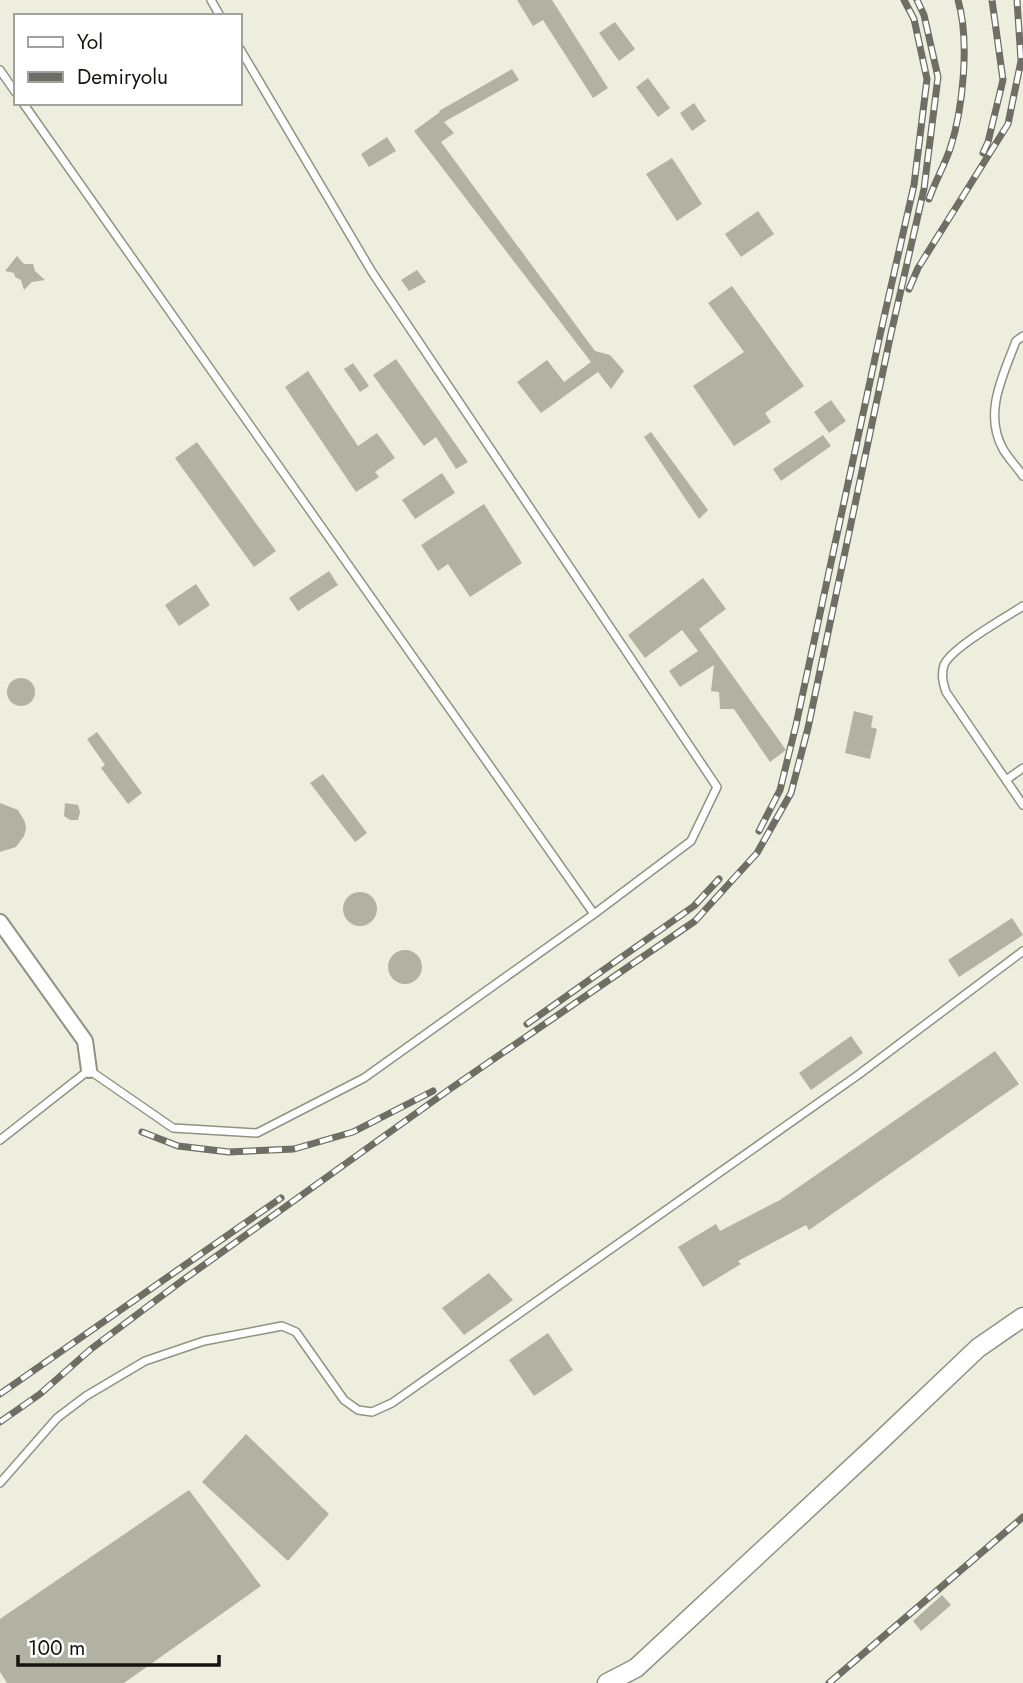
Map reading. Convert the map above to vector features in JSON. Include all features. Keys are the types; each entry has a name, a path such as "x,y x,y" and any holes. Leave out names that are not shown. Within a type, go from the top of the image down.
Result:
{"street":[{"path":"0,922 85,1041 89,1070"},
{"path":"607,1683 636,1668 978,1348 1023,1317"}],"lane":[{"path":"0,1140 89,1070 173,1128 257,1133 364,1078 594,914 691,841 717,787 372,272 242,52"},
{"path":"0,70 14,90"},
{"path":"24,105 594,914"},
{"path":"1023,336 1016,341 995,399 994,425 1003,448 1023,476"},
{"path":"1023,606 962,647 945,664 942,680 946,692 1023,805"},
{"path":"1006,780 1023,768"},
{"path":"0,1483 57,1418 86,1396 145,1361 204,1341 282,1326 296,1332 344,1400 358,1410 372,1412 392,1403 858,1075 1023,951"}],"building":[{"path":"517,0 552,0 608,88 593,98 543,20 533,26"},
{"path":"615,22 635,49 619,61 599,33"},
{"path":"512,69 519,80 444,122 454,133 441,142 595,351 610,355 624,371 611,389 598,372 541,413 517,382 547,360 564,382 591,362 414,131 439,111"},
{"path":"648,78 670,108 658,117 636,87"},
{"path":"694,103 706,121 692,131 680,113"},
{"path":"387,137 396,151 369,167 361,154"},
{"path":"672,158 702,204 677,221 646,174"},
{"path":"758,211 774,234 741,257 725,234"},
{"path":"17,256 24,264 33,264 35,271 45,280 32,282 24,290 21,280 15,277 14,273 5,271"},
{"path":"417,270 426,282 409,291 401,280"},
{"path":"732,286 804,386 765,413 771,422 734,446 693,386 744,352 708,303"},
{"path":"396,359 468,462 456,469 436,437 424,446 373,375"},
{"path":"353,363 369,386 360,392 344,369"},
{"path":"308,371 358,446 377,433 395,458 375,472 379,477 356,492 285,387"},
{"path":"831,400 846,421 829,433 814,412"},
{"path":"651,432 708,510 699,519 644,437"},
{"path":"823,435 831,446 781,481 773,469"},
{"path":"197,442 276,551 254,567 175,458"},
{"path":"442,473 455,493 415,519 402,500"},
{"path":"484,504 522,563 470,597 448,564 438,571 421,545"},
{"path":"329,571 338,585 298,611 289,598"},
{"path":"703,578 726,609 699,629 786,750 770,762 734,709 720,709 719,692 711,691 714,665 680,687 669,671 698,651 682,630 645,658 628,635"},
{"path":"196,584 210,605 179,626 165,605"},
{"path":"21,678 31,682 35,692 31,702 21,706 11,702 7,692 11,682"},
{"path":"854,711 873,716 871,727 877,729 870,759 845,753"},
{"path":"97,732 142,793 128,804 101,768 105,765 87,739"},
{"path":"323,774 367,833 355,842 310,783"},
{"path":"0,803 18,810 26,829 16,847 0,852"},
{"path":"65,803 78,805 78,820 70,820 64,816"},
{"path":"360,892 372,897 377,909 372,921 360,926 348,921 343,909 348,897"},
{"path":"1012,918 1023,935 959,977 948,960"},
{"path":"405,950 417,955 422,967 417,979 405,984 393,979 388,967 393,955"},
{"path":"851,1036 863,1053 811,1090 799,1073"},
{"path":"995,1051 1019,1084 809,1230 806,1225 738,1261 741,1264 703,1287 678,1247 716,1224 720,1231 780,1200"},
{"path":"489,1273 513,1300 464,1335 442,1308"},
{"path":"548,1333 573,1370 534,1396 509,1360"},
{"path":"246,1434 329,1514 288,1561 202,1482"},
{"path":"189,1490 261,1586 124,1683 7,1683 0,1672 0,1619"},
{"path":"942,1595 951,1605 921,1631 913,1621"}],"railway":[{"path":"759,831 780,790 796,725 914,185 927,79 914,19 904,0"},
{"path":"0,1422 40,1394 91,1349 183,1280 450,1089 695,921 757,853 791,793 808,728 924,189 938,77 924,15 917,0"},
{"path":"929,199 955,133 961,95 964,35 958,0"},
{"path":"983,153 1003,80 992,0"},
{"path":"909,289 918,268 1008,124 1021,61 1017,0"},
{"path":"527,1024 694,906 719,879"},
{"path":"142,1132 178,1146 229,1152 294,1149 353,1132 433,1091"},
{"path":"0,1394 281,1198"},
{"path":"829,1683 1023,1517"}]}
